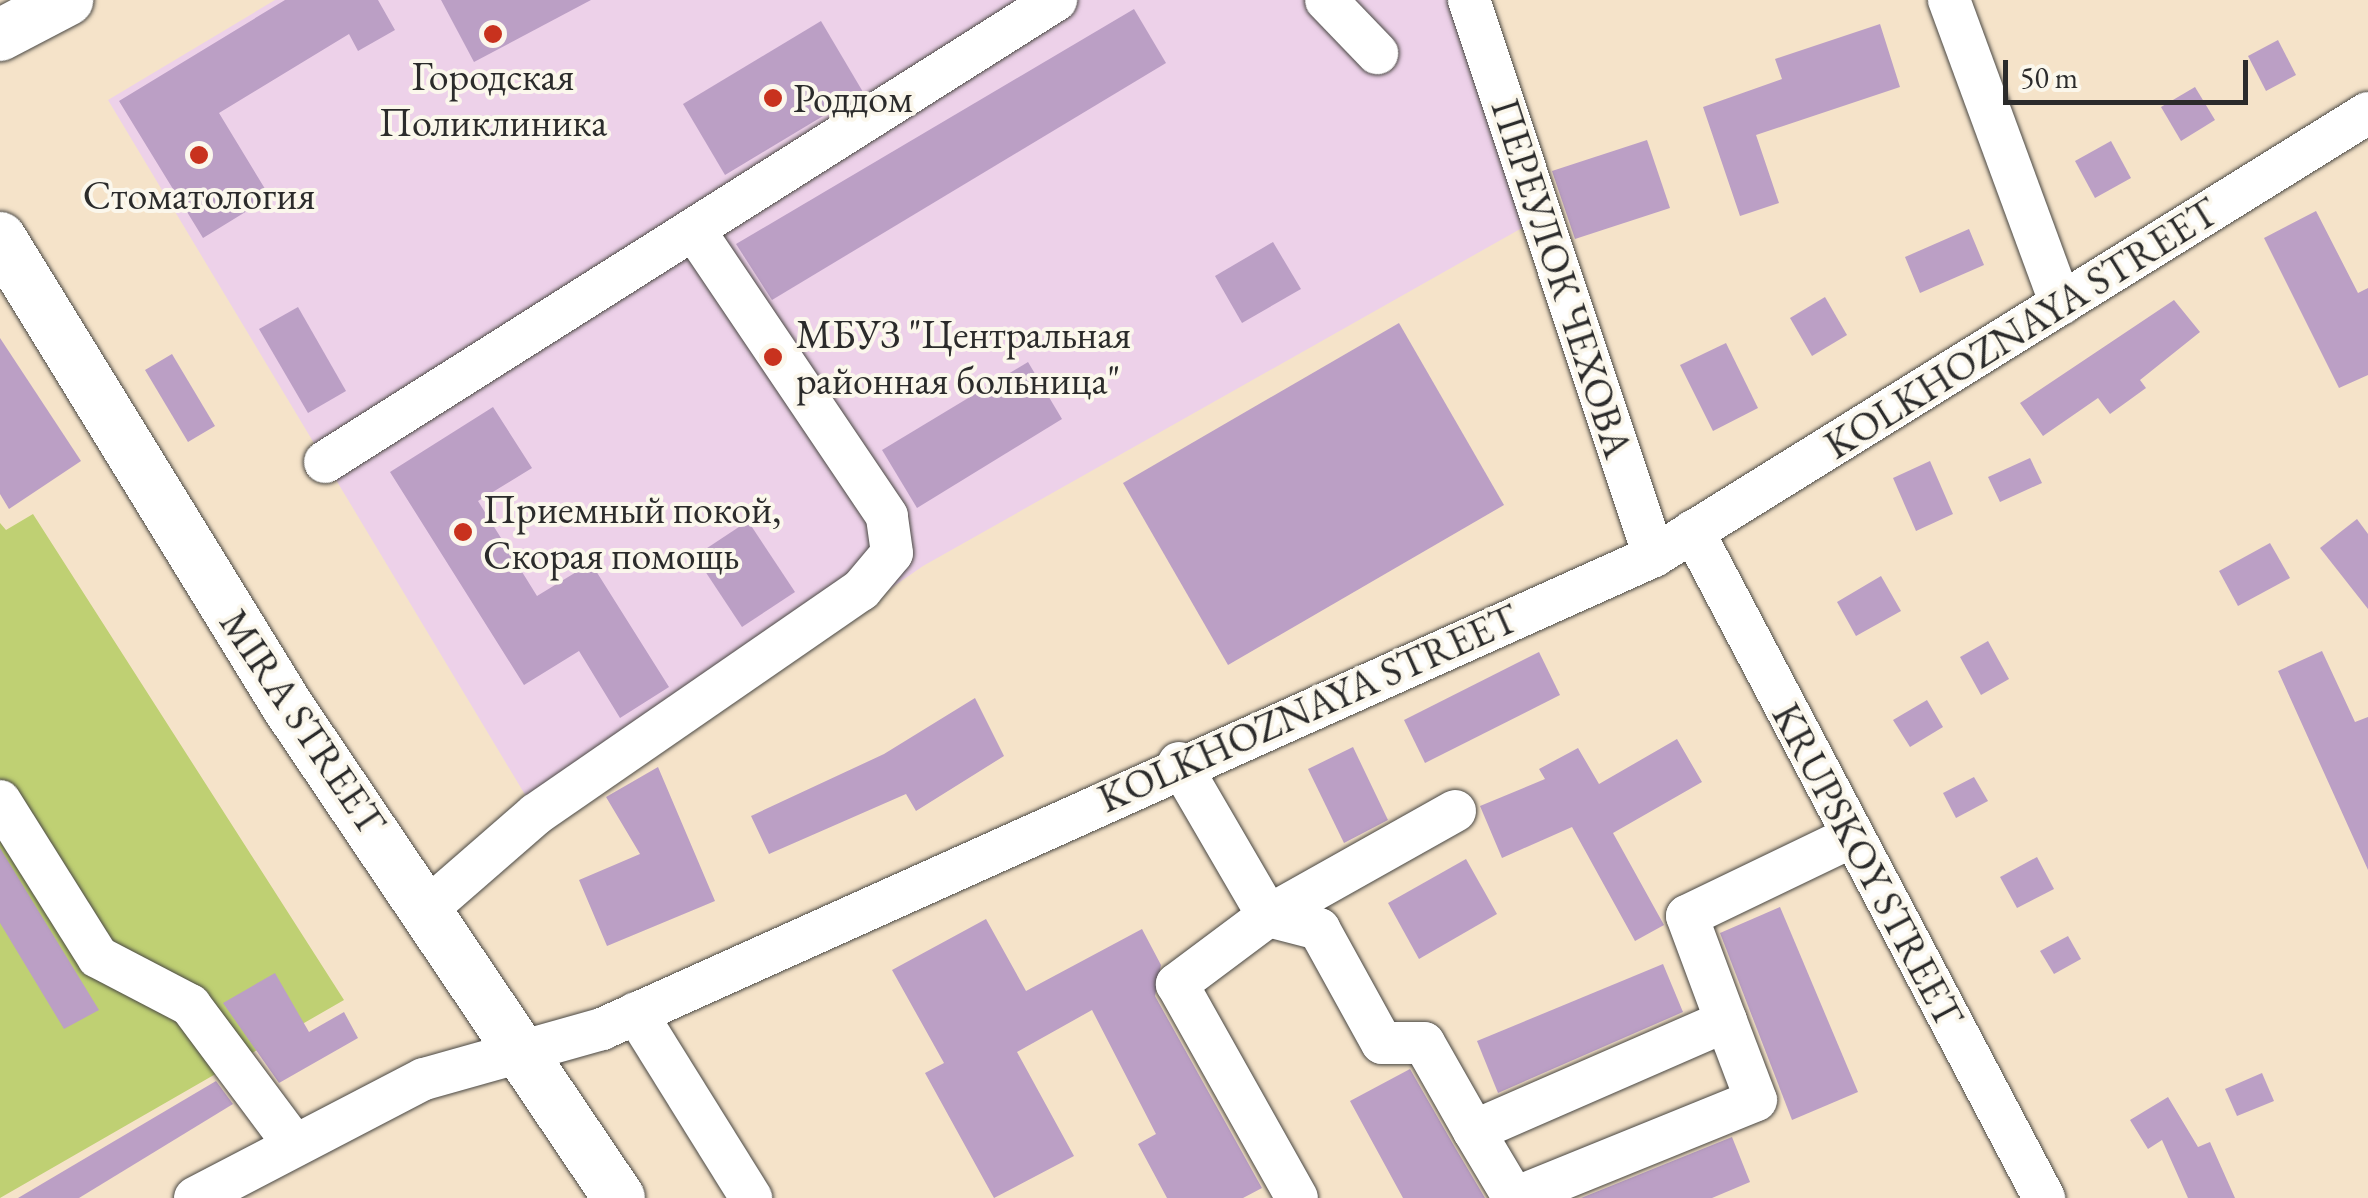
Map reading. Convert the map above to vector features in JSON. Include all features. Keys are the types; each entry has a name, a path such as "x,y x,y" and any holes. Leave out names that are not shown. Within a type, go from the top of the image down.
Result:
{"main road":[{"path":"0,36 67,0"},
{"name":"MIRA STREET","path":"0,238 288,707 428,908 620,1198"}],"street":[{"path":"325,462 1056,0"},
{"path":"1326,0 1377,53"},
{"name":"ПЕРЕУЛОК ЧЕХОВА","path":"1469,0 1654,556"},
{"path":"1949,0 2061,304"},
{"name":"KOLKHOZNAYA STREET","path":"195,1198 293,1142 424,1079 636,1013 1179,763 1654,556 2368,113"},
{"path":"428,908 536,814 861,590 892,552 887,516 694,230"},
{"name":"KRUPSKOY STREET","path":"1692,532 2044,1198"},
{"path":"1179,763 1268,916 1319,929 1382,1043 1424,1043 1514,1198 1756,1100 1687,916 1853,836"},
{"path":"0,801 98,957 190,1005 293,1142"},
{"path":"1297,1198 1178,984 1268,916 1454,812"},
{"path":"636,1013 751,1198"},
{"path":"1474,1131 1726,1021"}],"shaded area":[{"name":"МБУЗ \"Центральная районная больница\"","path":"275,0 1454,0 1529,224 923,566 545,828 108,100"}],"green space":[{"path":"33,514 344,1000 0,1198 0,523 6,530"}],"building":[{"name":"Стоматология","path":"285,0 378,0 395,30 358,51 349,34 219,113 270,197 203,238 119,101"},
{"name":"Городская Поликлиника","path":"441,0 591,0 474,62"},
{"path":"1134,9 1166,63 772,300 736,244"},
{"name":"Роддом","path":"821,21 863,92 725,175 683,104"},
{"path":"1880,24 1900,87 1756,135 1779,203 1740,216 1703,107 1782,79 1775,59"},
{"path":"2278,40 2296,75 2266,91 2248,56"},
{"path":"2195,87 2215,120 2181,141 2161,107"},
{"path":"1647,140 1670,208 1575,239 1552,171"},
{"path":"2111,141 2131,178 2095,198 2075,161"},
{"path":"2316,211 2358,293 2368,288 2368,375 2339,388 2264,238"},
{"path":"1969,229 1984,265 1920,293 1905,257"},
{"path":"1273,242 1301,289 1242,323 1215,276"},
{"path":"1825,297 1847,335 1812,356 1790,318"},
{"path":"2174,300 2200,332 2140,380 2146,388 2110,414 2098,398 2043,436 2020,403"},
{"path":"298,307 346,391 308,413 259,329"},
{"path":"1399,323 1504,505 1228,665 1123,483"},
{"path":"0,338 81,461 9,509 0,494"},
{"path":"1726,343 1758,408 1713,431 1680,365"},
{"path":"172,354 215,426 188,442 145,370"},
{"path":"1028,362 1062,419 917,508 882,450"},
{"name":"Приемный покой, Скорая помощь","path":"493,407 532,468 478,501 537,596 591,563 669,687 620,718 579,651 524,685 390,472"},
{"path":"2030,458 2042,483 2000,502 1988,477"},
{"path":"1930,461 1953,514 1916,531 1893,478"},
{"path":"2357,519 2368,534 2368,609 2320,548"},
{"path":"748,521 795,592 742,627 695,556"},
{"path":"2270,543 2290,578 2238,606 2219,571"},
{"path":"1881,576 1901,611 1856,636 1837,602"},
{"path":"1988,641 2009,679 1981,695 1960,657"},
{"path":"2322,651 2355,722 2368,717 2368,870 2278,671"},
{"path":"1539,652 1560,695 1425,763 1404,720"},
{"path":"975,698 1004,756 916,811 906,794 769,854 751,816 884,754"},
{"path":"1927,700 1943,727 1910,747 1893,720"},
{"path":"1677,739 1702,782 1613,833 1664,925 1635,941 1572,827 1502,858 1480,806 1545,779 1539,769 1578,748 1599,784"},
{"path":"1353,747 1388,820 1344,843 1308,769"},
{"path":"658,767 715,901 607,946 579,880 640,854 606,797"},
{"path":"1974,777 1988,801 1956,818 1943,793"},
{"path":"0,848 99,1010 64,1029 0,923"},
{"path":"2037,857 2054,889 2017,908 2000,877"},
{"path":"1466,859 1497,914 1419,959 1388,903"},
{"path":"1780,907 1858,1092 1792,1120 1720,933"},
{"path":"986,919 1026,991 1142,929 1161,965 1155,996 1262,1188 1243,1198 1167,1198 1138,1144 1156,1134 1092,1010 1017,1052 1074,1156 994,1198 925,1073 944,1063 892,970"},
{"path":"2068,936 2081,959 2054,974 2040,951"},
{"path":"1663,964 1683,1012 1498,1093 1477,1041"},
{"path":"275,973 309,1032 344,1012 358,1038 279,1083 223,1003"},
{"path":"1410,1069 1485,1198 1403,1198 1350,1101"},
{"path":"2262,1073 2274,1101 2237,1116 2225,1089"},
{"path":"216,1081 233,1104 79,1198 18,1198"},
{"path":"2168,1097 2198,1147 2210,1142 2235,1198 2188,1198 2162,1140 2148,1149 2130,1120"},
{"path":"1732,1137 1750,1182 1712,1198 1581,1198"}],"place":[{"name":"Городская Поликлиника","path":"493,34"},
{"name":"Роддом","path":"773,98"},
{"name":"Стоматология","path":"199,155"},
{"name":"МБУЗ \"Центральная районная больница\"","path":"773,357"},
{"name":"Приемный покой, Скорая помощь","path":"463,532"}]}
